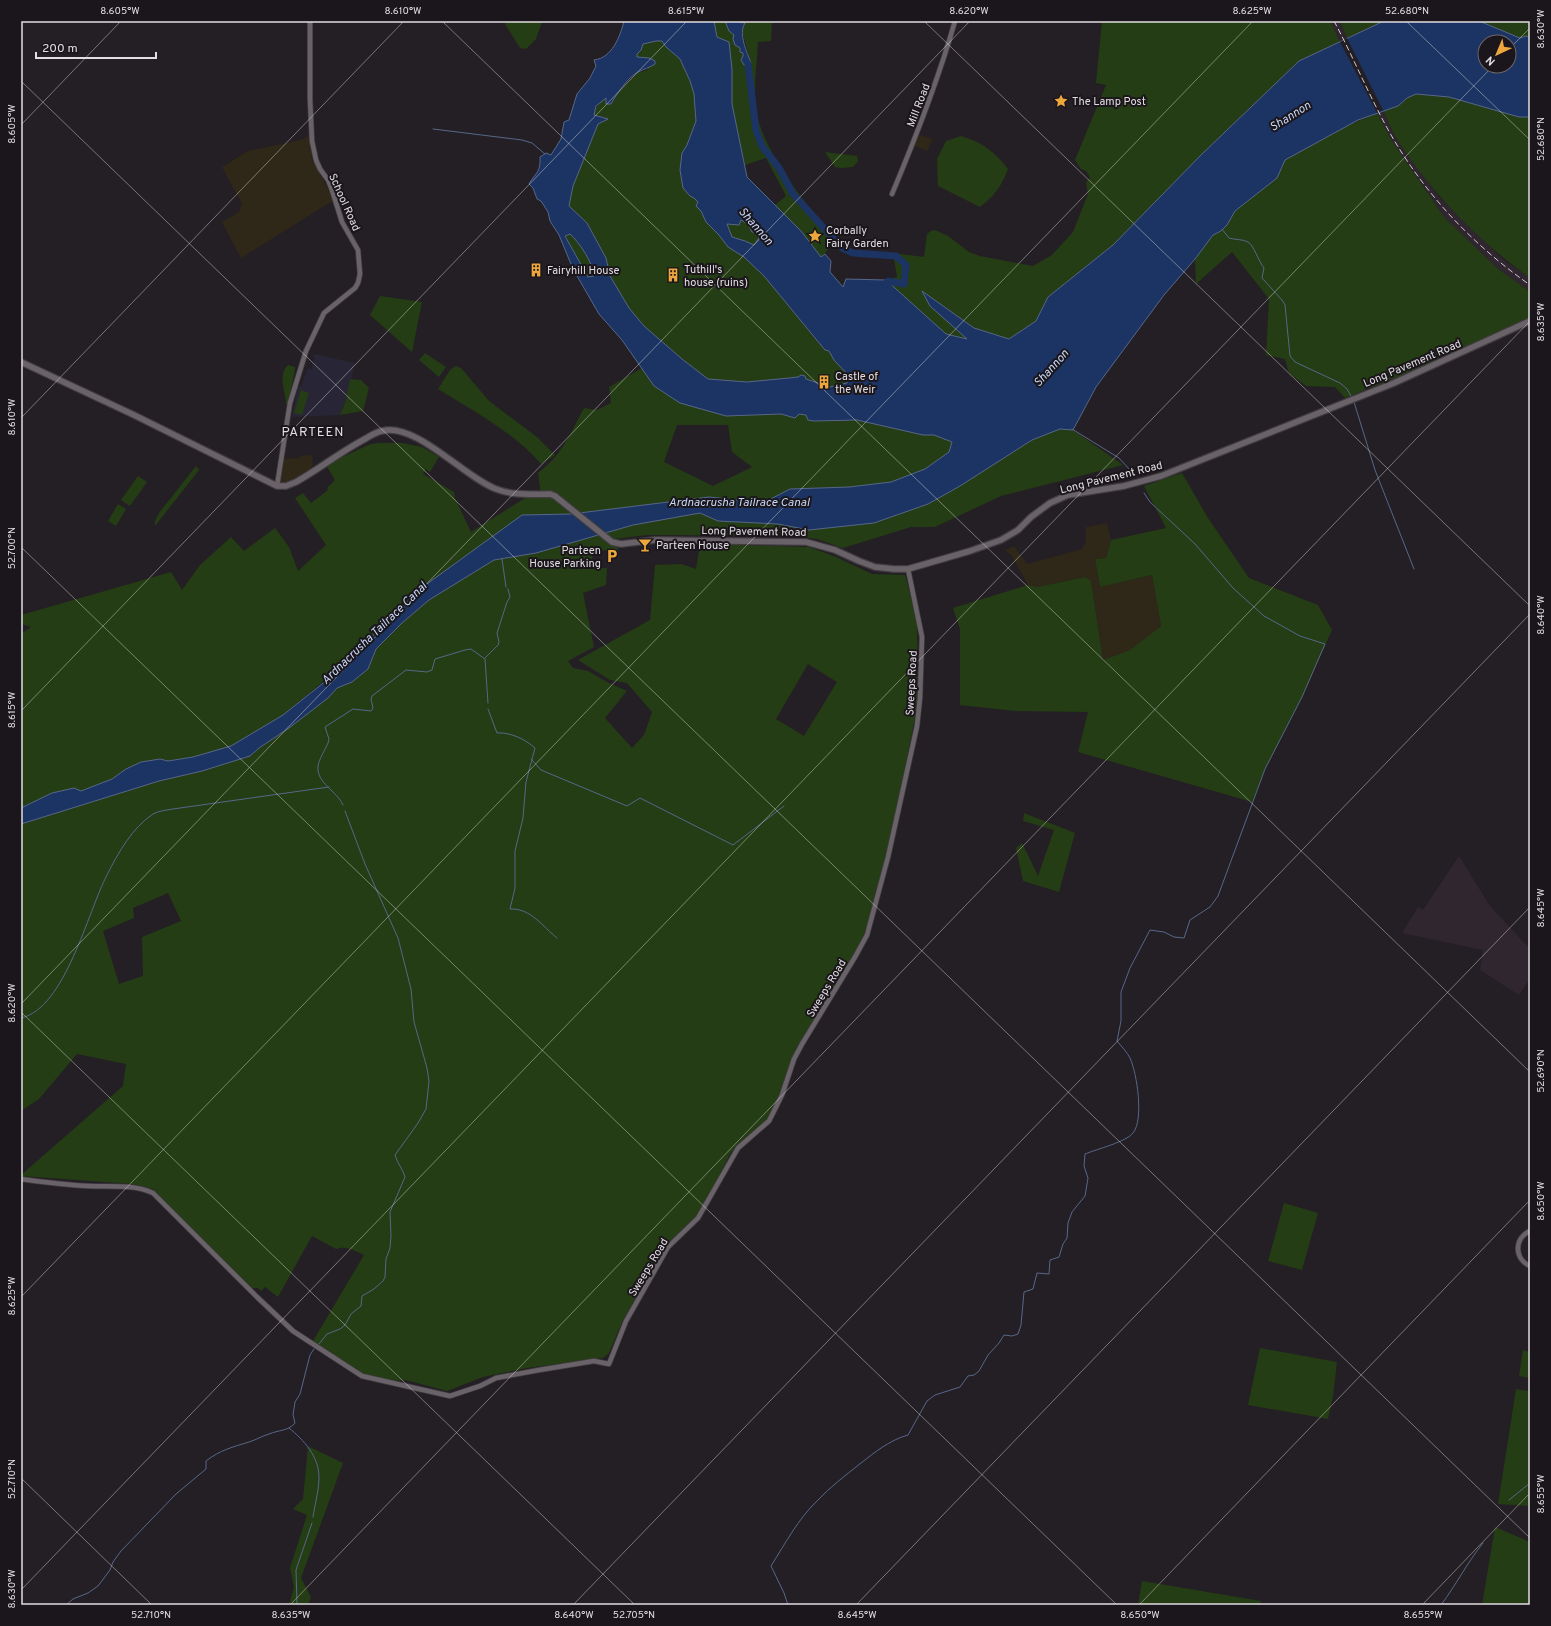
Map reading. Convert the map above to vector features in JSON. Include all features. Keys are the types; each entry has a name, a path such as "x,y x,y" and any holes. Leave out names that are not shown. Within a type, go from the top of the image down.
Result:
{"main road":[{"name":"Long Pavement Road","path":"277,486 286,486 296,482 353,445 377,433 387,430 405,434 426,444 483,483 496,489 511,494 550,494 560,499 612,542 621,544 655,540 806,542 821,545 875,567 908,569 970,551 1001,540 1018,530 1031,517 1050,503 1068,495 1124,486 1161,476 1394,382 1530,321"},
{"path":"21,362 277,486"}],"street":[{"name":"School Road","path":"277,486 290,403 305,353 324,313 355,288 360,274 358,250 342,222 328,180 320,169 316,160 312,141 310,100 310,21"},
{"name":"Mill Road","path":"892,194 934,90 955,21"},
{"name":"Sweeps Road","path":"21,1180 88,1186 130,1187 153,1193 293,1331 362,1376 450,1396 480,1386 496,1378 594,1361 609,1364 626,1322 668,1247 698,1218 738,1148 769,1121 782,1095 794,1059 867,935 888,857 917,726 920,698 922,637 908,569"},
{"path":"1530,1231 1520,1240 1518,1249 1520,1258 1530,1266"}],"shaded area":[{"path":"1330,21 1340,21 1347,38 1340,42"},
{"path":"1383,110 1398,142 1440,198 1504,260 1530,278 1530,292 1497,268 1444,217 1392,141 1377,113"},
{"path":"309,135 312,160 334,200 241,258 222,222 239,212 242,204 222,167 248,151 301,140"},
{"path":"920,135 933,139 927,151 915,146"},
{"path":"314,354 355,363 346,400 340,415 292,417 298,387 301,386 308,368 311,370 315,358 313,356"},
{"path":"312,455 313,465 310,469 300,476 281,485 279,480 282,459 299,458 300,456"},
{"path":"1107,523 1111,540 1106,558 1095,559 1100,587 1152,575 1161,626 1130,650 1103,660 1091,581 1085,577 1037,587 1028,585 1012,556 1005,550 1014,546 1027,564 1082,549 1086,541 1086,527"},
{"path":"1459,856 1490,906 1530,949 1530,978 1519,995 1480,970 1483,950 1402,933 1418,907 1423,910"}],"green space":[{"path":"507,21 542,22 536,39 526,49 520,48 505,24"},
{"path":"714,21 725,21 729,31 735,35 743,56 751,63 739,21 772,21 771,41 758,42 755,103 758,120 765,138 786,176 812,211 837,239 821,257 801,231 775,205 786,196 766,158 745,165 732,104 732,69 729,42 717,37"},
{"path":"1102,21 1330,21 1340,42 1299,61 1201,155 1113,245 1048,297 1036,321 1009,339 974,328 923,292 930,306 968,339 946,334 886,282 886,280 897,277 893,253 924,257 927,234 935,230 948,236 969,252 980,256 1033,266 1052,255 1073,232 1088,194 1086,183 1090,177 1086,171 1081,169 1075,160 1106,85 1096,83"},
{"path":"1340,21 1384,21 1347,38"},
{"path":"1479,21 1530,21 1530,37 1526,36 1520,38 1517,37 1517,34 1510,34"},
{"path":"662,41 666,47 680,59 694,94 696,121 687,145 682,153 694,197 698,202 696,206 701,211 706,222 728,247 744,257 764,276 825,350 829,351 834,360 848,375 847,383 831,387 798,377 747,382 708,379 644,326 629,308 609,276 606,258 587,223 569,206 573,186 598,124 608,119 594,115 597,107 607,98 611,104 616,95 637,73 647,70 655,61 637,57 637,54 641,50 643,44"},
{"path":"1416,94 1449,97 1519,117 1530,117 1530,278 1493,249 1458,216 1427,181 1399,143 1383,110 1398,106 1407,98"},
{"path":"1377,113 1392,141 1444,217 1497,268 1530,292 1530,318 1450,355 1442,352 1438,354 1435,362 1345,398 1335,387 1306,386 1289,373 1285,359 1266,355 1269,299 1232,252 1196,284 1195,259 1213,235 1221,231 1227,225 1235,211 1277,178 1285,160 1340,129"},
{"path":"961,136 969,138 988,148 1008,169 997,190 990,199 980,207 938,186 937,159 946,141"},
{"path":"825,152 857,156 858,161 853,167 835,167"},
{"path":"741,220 748,224 752,232 755,232 759,238 754,246 745,241 732,237 726,224 731,224"},
{"path":"570,234 585,254 591,265 594,276 588,278 565,235"},
{"path":"380,296 422,302 412,352 370,315"},
{"path":"425,353 446,367 439,377 419,360"},
{"path":"288,365 295,367 295,370 288,404 286,404 283,374"},
{"path":"456,366 461,368 489,401 537,437 555,455 541,464 531,453 506,433 479,414 438,389 450,370"},
{"path":"642,368 654,386 680,403 726,416 782,414 795,418 799,414 806,415 808,420 814,421 857,420 923,435 934,435 952,442 949,452 925,469 891,482 849,487 790,489 763,503 709,497 571,514 522,515 283,715 231,746 193,757 168,761 160,759 126,769 112,779 81,791 30,803 21,808 21,634 31,627 21,624 21,615 171,572 182,590 200,565 231,537 244,551 275,528 289,547 298,571 326,545 295,498 303,493 311,503 328,490 327,488 335,480 326,465 368,445 377,443 402,443 422,447 439,457 430,472 426,469 423,474 454,492 455,498 471,532 525,498 541,495 538,473 559,451 570,435 584,408 597,410 611,403 609,387","holes":["677,425 728,425 732,452 752,467 713,486 664,462"]},
{"path":"350,379 361,380 369,388 363,411 340,415 346,400"},
{"path":"301,390 309,393 302,415 294,413"},
{"path":"1060,429 1073,430 1123,465 1001,496 935,527 911,527 843,548 817,539 794,536 648,535 613,539 602,533 633,525 700,513 718,521 778,524 809,530 874,523 928,504 960,486 1032,440"},
{"path":"196,466 199,470 155,526 155,521 159,513"},
{"path":"1182,473 1208,518 1249,578 1318,605 1332,630 1302,697 1265,769 1252,802 1078,752 1088,712 1015,711 960,705 960,629 953,608 1028,585 1037,587 1085,577 1091,581 1103,660 1130,650 1161,626 1152,575 1100,587 1095,559 1106,558 1111,540 1166,528 1144,486"},
{"path":"138,476 147,482 130,506 121,500"},
{"path":"118,504 126,509 116,526 108,521"},
{"path":"598,535 609,544 618,547 617,551 593,550 592,562 601,568 607,568 606,585 583,593 594,647 568,661 573,668 588,671 627,691 605,718 632,748 644,735 652,712 627,683 610,680 578,660 650,620 655,565 681,564 696,569 700,544 809,547 836,557 872,574 905,575 917,618 918,703 892,832 867,926 858,948 787,1075 768,1119 738,1145 730,1154 701,1211 673,1238 662,1252 623,1320 609,1353 603,1358 527,1368 483,1377 447,1391 406,1380 393,1381 367,1376 358,1372 313,1341 364,1255 347,1248 336,1249 312,1236 278,1297 265,1287 261,1291 258,1288 250,1288 153,1189 133,1184 21,1176 123,1086 126,1064 77,1054 39,1099 21,1111 21,824 159,781 202,771 250,756 328,698 337,688 352,682 368,669 376,649 402,623 429,600 494,560 536,553","holes":["808,664 837,682 804,736 776,719","168,893 181,921 142,937 143,976 119,984 103,931 134,918 133,908"]},
{"path":"1024,813 1075,833 1059,892 1023,881 1016,848 1022,843 1038,876 1054,830 1023,821"},
{"path":"1284,1203 1318,1213 1302,1270 1268,1261"},
{"path":"1260,1348 1337,1362 1333,1396 1328,1419 1248,1405"},
{"path":"1523,1350 1530,1352 1530,1378 1519,1376"},
{"path":"1530,1384 1530,1506 1498,1504 1516,1389 1528,1391"},
{"path":"308,1446 343,1463 301,1578 311,1597 308,1605 289,1605 294,1587 290,1568 307,1515 293,1509 303,1499"},
{"path":"1495,1527 1530,1542 1530,1605 1482,1605"},
{"path":"1142,1581 1261,1601 1260,1605 1138,1605"}],"water":[{"path":"624,21 714,21 717,37 729,42 732,69 732,104 747,177 801,231 821,257 825,254 831,261 830,272 843,287 846,279 886,280 946,334 967,339 930,306 922,291 974,328 1009,339 1036,321 1048,297 1113,245 1201,155 1299,61 1384,21 1479,21 1510,34 1477,34 1477,74 1517,74 1517,37 1530,37 1530,117 1519,117 1449,97 1416,94 1407,98 1398,106 1358,120 1285,160 1277,178 1235,211 1227,225 1221,231 1213,235 1195,259 1164,295 1096,387 1073,430 1060,429 1032,440 960,486 928,504 874,523 809,530 778,524 718,521 700,513 633,525 536,553 494,560 429,600 402,623 376,649 368,669 352,682 337,688 328,698 250,756 202,771 159,781 21,824 21,808 52,793 74,788 81,791 112,779 126,769 141,762 160,759 168,761 193,757 231,746 283,715 332,676 420,589 522,515 571,514 709,497 763,503 790,489 849,487 891,482 925,469 949,452 952,442 934,435 923,435 857,420 814,421 808,420 806,415 799,414 795,418 781,414 726,416 680,403 654,386 622,340 599,314 573,269 559,235 550,221 548,212 541,201 537,199 533,188 529,184 539,170 540,157 546,153 551,155 561,139 564,122 569,120 577,94 590,78 596,66 594,60 606,55 617,40","holes":["662,41 666,47 680,59 694,94 696,121 687,145 682,153 680,170 683,188 698,202 696,206 701,211 706,222 728,247 744,257 764,276 825,350 829,351 834,360 848,375 847,383 830,387 806,379 805,376 801,375 798,377 747,382 708,379 644,326 629,308 610,276 606,258 587,223 569,206 573,186 598,124 608,119 594,115 596,106 606,98 606,104 611,104 619,91 634,74 655,64 655,61 649,58 637,57 637,54 641,50 643,44","741,220 748,224 752,232 755,232 759,238 754,245 732,237 727,224 739,225","570,234 589,259 594,276 588,277 565,236"]},
{"path":"725,21 739,21 745,23 742,32 745,48 751,63 744,65 741,60 743,53 740,52 740,48 735,45 733,39 734,35 729,31"}],"pier":[{"path":"1347,38 1383,110 1377,113 1340,42"}],"waterway":[{"path":"748,64 756,130 762,146 779,168 793,194 842,248 853,253 896,256 906,265 904,284 888,281 881,289"},
{"path":"433,129 522,140 532,143 545,154"},
{"path":"1222,229 1229,238 1244,240 1250,243 1264,268 1262,278 1285,305 1290,356 1295,362 1340,383 1347,389 1351,396"},
{"path":"1354,402 1375,470 1414,569"},
{"path":"1072,429 1119,458 1130,470"},
{"path":"788,1605 771,1566 798,1524 810,1508 844,1477 883,1447 901,1437 908,1435 927,1401 935,1395 960,1387 968,1376 974,1375 979,1371 988,1355 1004,1335 1012,1336 1018,1334 1021,1325 1024,1292 1033,1289 1037,1273 1049,1274 1050,1260 1059,1257 1063,1244 1067,1238 1068,1223 1072,1212 1085,1196 1088,1178 1084,1166 1085,1154 1118,1142 1133,1133 1136,1127 1139,1108 1137,1085 1130,1058 1117,1041 1121,1021 1121,992 1130,968 1150,930 1164,932 1174,937 1184,938 1190,920 1210,907 1218,896 1265,769 1302,697 1325,644 1300,636 1264,616 1233,588 1195,544 1150,502 1144,493"},
{"path":"502,559 506,587"},
{"path":"485,658 498,645 499,642 497,633 510,597 508,589"},
{"path":"343,805 336,795 323,782 318,772 318,766 329,739 325,727 353,709 371,711 373,708 371,699 372,696 406,670 427,672 432,670 435,659 471,649 485,659"},
{"path":"485,659 488,703"},
{"path":"488,709 497,733 517,737 535,748 526,782 523,818 515,851 515,888 510,909 530,915 557,938"},
{"path":"531,759 541,770 627,806 640,798 733,845 784,806"},
{"path":"21,1018 37,1011 50,997 63,978 107,875 126,842 138,826 145,820 160,811 329,787"},
{"path":"319,1344 327,1334 340,1329 345,1325 351,1314 361,1306 362,1296 374,1289 383,1281 385,1277 386,1259 390,1248 391,1236 390,1212 405,1177 395,1155 426,1109 429,1081 427,1068 414,1022 411,989 398,938 365,864 345,811"},
{"path":"66,1605 73,1599 88,1593 98,1586 110,1570 113,1562 121,1551 176,1494 206,1469 206,1461 227,1449 293,1426 295,1423 293,1415 295,1402 300,1394 310,1355 314,1349"},
{"path":"289,1428 310,1450 318,1470 318,1487 313,1517"},
{"path":"1509,1500 1530,1483"},
{"path":"297,1605 296,1570 312,1523"},
{"path":"1441,1605 1483,1543"}],"railway":[{"path":"1334,21 1384,122 1402,153 1429,191 1444,209 1493,257 1530,285"}],"place":[{"name":"The Lamp Post","path":"1061,101"},
{"name":"Corbally Fairy Garden","path":"815,236"},
{"name":"Fairyhill House","path":"536,270"},
{"name":"Tuthill's house (ruins)","path":"673,275"},
{"name":"Castle of the Weir","path":"824,382"},
{"name":"Parteen House","path":"645,545"},
{"name":"Parteen House Parking","path":"612,556"}],"district":[{"name":"PARTEEN","path":"313,431"}],"water label":[{"name":"Shannon","path":"1290,116"},
{"name":"Shannon","path":"756,226"},
{"name":"Shannon","path":"1051,368"},
{"name":"Ardnacrusha Tailrace Canal","path":"739,502"},
{"name":"Ardnacrusha Tailrace Canal","path":"374,633"}]}
